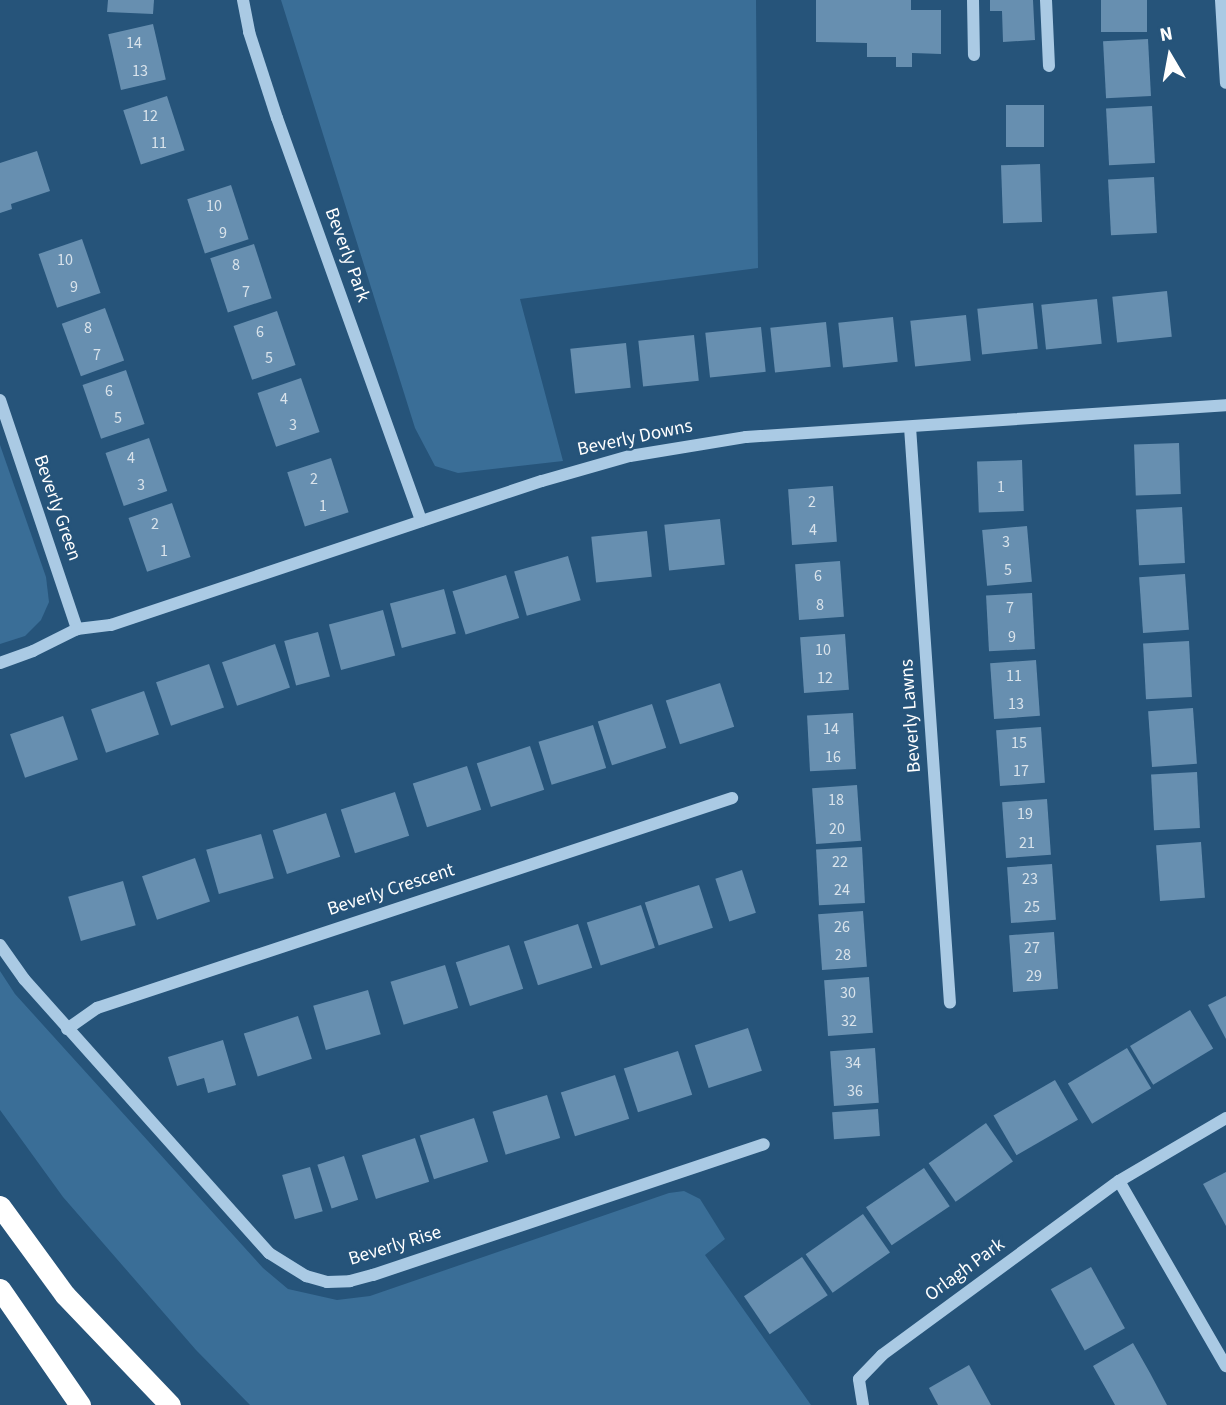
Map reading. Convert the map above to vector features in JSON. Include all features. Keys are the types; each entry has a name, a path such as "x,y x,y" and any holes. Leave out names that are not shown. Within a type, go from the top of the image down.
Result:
{"highway":[{"path":"0,1206 65,1295 170,1405"},
{"path":"0,1289 80,1405"}],"street":[{"name":"Beverly Park","path":"243,0 249,32 277,118 421,521"},
{"path":"973,0 974,55"},
{"path":"1045,0 1049,66"},
{"path":"1221,0 1226,83"},
{"name":"Beverly Green","path":"0,400 77,629"},
{"name":"Beverly Downs","path":"77,629 111,625 582,469 683,446 746,437 1226,405"},
{"name":"Beverly Lawns","path":"910,427 950,1003"},
{"path":"0,663 33,652 77,629"},
{"name":"Beverly Crescent","path":"67,1029 97,1008 732,798"},
{"name":"Beverly Rise","path":"0,945 24,979 67,1029 269,1253 306,1276 327,1282 350,1281 373,1275 764,1144"},
{"name":"Orlagh Park","path":"863,1405 859,1379 882,1354 1119,1181 1226,1118"},
{"path":"1119,1181 1226,1366"}],"shaded area":[{"path":"281,0 756,0 758,268 520,299 563,461 458,473 435,466 415,428"},
{"path":"0,445 46,577 49,602 41,620 25,636 0,644"},
{"path":"0,971 15,994 263,1268 288,1289 337,1300 370,1296 669,1193 684,1191 700,1199 725,1239 705,1255 811,1405 250,1405 196,1350 63,1197 0,1110"}],"building":[{"path":"108,0 154,0 153,14 107,12"},
{"path":"816,0 911,0 911,10 941,10 941,54 912,53 912,67 896,67 896,57 867,57 867,43 816,42"},
{"path":"990,0 1033,0 1035,40 1003,42 1002,11 990,11"},
{"path":"1101,0 1147,0 1147,32 1101,32"},
{"path":"153,24 166,80 121,90 108,34"},
{"path":"1148,39 1151,96 1106,98 1103,41"},
{"path":"167,96 185,150 141,164 123,110"},
{"path":"1006,105 1044,105 1044,147 1006,147"},
{"path":"1152,106 1155,163 1109,165 1106,108"},
{"path":"37,151 50,191 11,204 12,209 0,213 0,163"},
{"path":"1040,164 1042,222 1003,223 1001,165"},
{"path":"1154,177 1157,233 1111,235 1108,179"},
{"path":"231,185 249,239 205,253 187,199"},
{"path":"82,239 101,293 57,308 39,254"},
{"path":"254,244 272,298 228,312 210,258"},
{"path":"1167,291 1172,337 1117,342 1112,297"},
{"path":"1097,299 1102,344 1046,350 1041,305"},
{"path":"1033,303 1038,349 982,355 977,309"},
{"path":"105,308 124,361 81,376 62,324"},
{"path":"277,311 296,365 252,380 234,326"},
{"path":"966,315 971,361 915,367 910,321"},
{"path":"893,317 898,362 843,368 838,323"},
{"path":"826,322 831,367 775,373 770,328"},
{"path":"761,327 766,372 710,378 705,333"},
{"path":"694,335 699,381 643,387 638,341"},
{"path":"626,343 631,388 575,394 570,349"},
{"path":"126,370 145,424 101,439 83,385"},
{"path":"301,378 320,432 276,447 258,393"},
{"path":"149,438 167,491 124,506 106,453"},
{"path":"1179,443 1181,494 1136,496 1134,445"},
{"path":"331,458 349,512 305,526 287,472"},
{"path":"1022,460 1024,511 979,513 977,462"},
{"path":"833,486 837,542 792,545 788,489"},
{"path":"172,503 191,557 147,572 129,518"},
{"path":"1182,507 1185,563 1139,565 1136,509"},
{"path":"720,519 725,565 669,571 664,525"},
{"path":"1027,526 1032,582 987,586 982,530"},
{"path":"647,531 652,577 596,583 591,537"},
{"path":"568,556 581,600 527,616 514,571"},
{"path":"840,561 844,617 799,620 795,564"},
{"path":"1185,574 1189,630 1143,633 1139,577"},
{"path":"506,575 519,618 466,634 452,591"},
{"path":"444,589 456,633 402,648 390,603"},
{"path":"1032,593 1035,649 989,651 986,595"},
{"path":"383,610 395,655 341,670 329,624"},
{"path":"318,632 330,676 296,685 284,641"},
{"path":"845,634 849,690 804,693 800,637"},
{"path":"1189,641 1192,697 1146,699 1143,643"},
{"path":"275,644 290,687 237,706 222,662"},
{"path":"1036,660 1040,716 994,719 990,663"},
{"path":"209,664 224,707 171,726 156,682"},
{"path":"720,683 734,727 680,744 666,701"},
{"path":"144,691 159,734 106,753 91,709"},
{"path":"652,704 666,748 612,765 598,722"},
{"path":"1193,708 1197,764 1152,767 1148,711"},
{"path":"853,713 856,769 810,771 807,715"},
{"path":"63,716 78,759 25,778 10,734"},
{"path":"593,725 606,768 552,785 538,742"},
{"path":"1041,727 1045,783 1000,786 996,730"},
{"path":"530,746 544,790 491,807 477,763"},
{"path":"467,766 481,810 427,827 413,784"},
{"path":"1197,772 1200,828 1154,830 1151,774"},
{"path":"857,785 861,841 816,844 812,788"},
{"path":"395,792 409,836 355,853 341,810"},
{"path":"1047,799 1051,855 1006,858 1002,802"},
{"path":"326,813 340,857 287,874 273,830"},
{"path":"261,834 274,878 219,894 206,850"},
{"path":"1201,842 1205,898 1160,901 1156,845"},
{"path":"862,847 865,903 819,905 816,849"},
{"path":"195,858 210,901 157,920 142,876"},
{"path":"1052,864 1056,920 1011,923 1007,867"},
{"path":"742,870 756,913 729,921 715,879"},
{"path":"123,881 136,925 81,941 68,897"},
{"path":"699,885 713,928 659,945 645,903"},
{"path":"641,905 655,948 601,965 587,923"},
{"path":"863,911 867,967 822,970 818,914"},
{"path":"578,924 592,968 538,985 524,942"},
{"path":"1054,932 1058,989 1013,992 1009,935"},
{"path":"509,945 523,989 470,1006 456,962"},
{"path":"445,965 458,1008 404,1025 390,982"},
{"path":"869,977 873,1033 828,1036 824,980"},
{"path":"368,990 381,1034 326,1050 313,1006"},
{"path":"1226,996 1226,1039 1208,1005"},
{"path":"1190,1010 1213,1049 1153,1085 1130,1046"},
{"path":"298,1016 312,1059 258,1076 244,1034"},
{"path":"748,1028 762,1071 709,1088 695,1045"},
{"path":"223,1040 236,1085 208,1093 204,1078 177,1086 168,1057"},
{"path":"875,1048 879,1103 834,1106 830,1051"},
{"path":"1127,1048 1151,1088 1092,1124 1068,1084"},
{"path":"678,1051 692,1095 638,1112 624,1069"},
{"path":"615,1075 629,1119 575,1136 561,1093"},
{"path":"1055,1080 1078,1120 1017,1155 994,1116"},
{"path":"547,1095 560,1138 506,1155 492,1112"},
{"path":"878,1109 880,1136 834,1139 832,1112"},
{"path":"474,1118 488,1162 434,1179 420,1136"},
{"path":"986,1123 1013,1162 956,1202 929,1163"},
{"path":"415,1138 429,1182 376,1199 362,1155"},
{"path":"344,1156 358,1200 332,1208 317,1165"},
{"path":"310,1167 323,1211 295,1219 282,1175"},
{"path":"924,1168 950,1206 892,1245 866,1207"},
{"path":"1226,1172 1226,1226 1203,1184"},
{"path":"863,1214 890,1253 833,1293 806,1254"},
{"path":"802,1257 828,1295 770,1334 744,1296"},
{"path":"1091,1267 1125,1328 1085,1351 1051,1289"},
{"path":"1133,1343 1167,1405 1115,1405 1093,1366"},
{"path":"969,1365 991,1405 938,1405 929,1388"}]}
